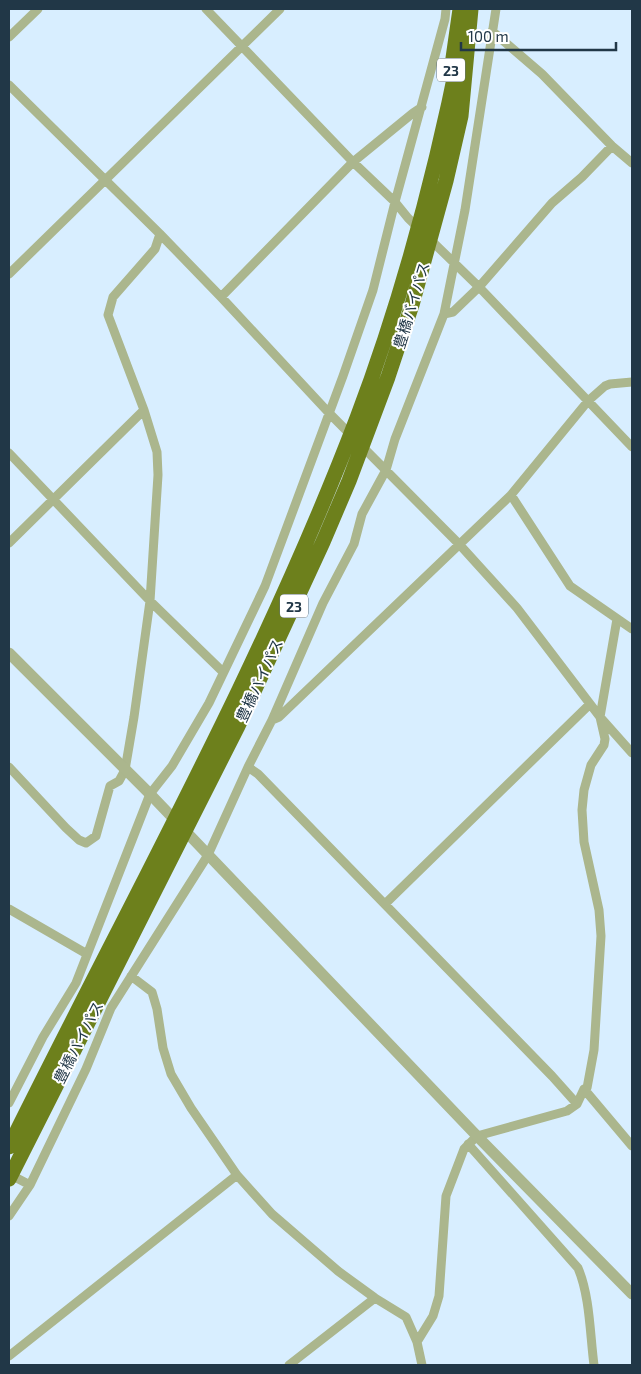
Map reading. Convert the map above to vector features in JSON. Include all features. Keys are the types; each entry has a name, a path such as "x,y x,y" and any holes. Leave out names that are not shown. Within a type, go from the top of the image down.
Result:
{"highway":[{"name":"23","path":"442,131 442,111 454,55 460,9"},
{"name":"豊橋バイパス","path":"9,1147 225,717 311,532 357,418 387,334 432,178 469,9"},
{"name":"豊橋バイパス","path":"11,1174 213,777 323,542 369,427 412,305 446,181 461,116 469,9"},
{"name":"23","path":"461,116 470,80 482,9"}],"street":[{"path":"9,37 38,9"},
{"path":"206,9 353,162 479,287 632,447"},
{"path":"9,274 241,45 280,9"},
{"path":"9,1103 43,1037 76,983 150,794 172,766 209,703 265,586 373,290 445,19 446,9"},
{"path":"9,1216 30,1185 86,1069 111,1008 208,855 248,767 272,720 323,603 354,544 362,514 386,470 395,439 444,314 465,210 496,9"},
{"path":"492,31 542,74 612,146 632,163"},
{"path":"9,85 160,234 339,424 459,544 517,608 600,717 632,753"},
{"path":"221,297 353,162 413,112 422,107"},
{"path":"444,314 453,312 479,287 552,203 582,178 612,146"},
{"path":"9,767 66,828 79,840 86,842 96,836 110,786 119,781 124,770 134,717 150,601 158,475 157,452 144,410 108,315 113,297 155,249 160,234"},
{"path":"272,720 279,717 511,495 588,402 605,386 632,382"},
{"path":"9,543 144,410"},
{"path":"9,453 150,601 223,672"},
{"path":"511,495 570,586 632,630"},
{"path":"418,1342 432,1316 439,1296 446,1196 464,1149 477,1136 567,1111 577,1104 584,1089 587,1088 594,1050 602,936 599,910 584,842 582,810 584,790 592,764 604,745 605,739 600,717 617,619"},
{"path":"9,653 150,794 477,1136 632,1294"},
{"path":"384,904 590,704"},
{"path":"248,767 258,774 577,1104"},
{"path":"9,909 87,954"},
{"path":"131,976 152,992 157,1009 163,1048 171,1074 190,1108 237,1175 272,1214 338,1271 375,1298 406,1316 418,1342 422,1365"},
{"path":"584,1089 632,1146"},
{"path":"468,1144 578,1268 583,1279 594,1365"},
{"path":"11,1174 30,1185"},
{"path":"9,1356 237,1175"},
{"path":"290,1365 375,1298"}]}
